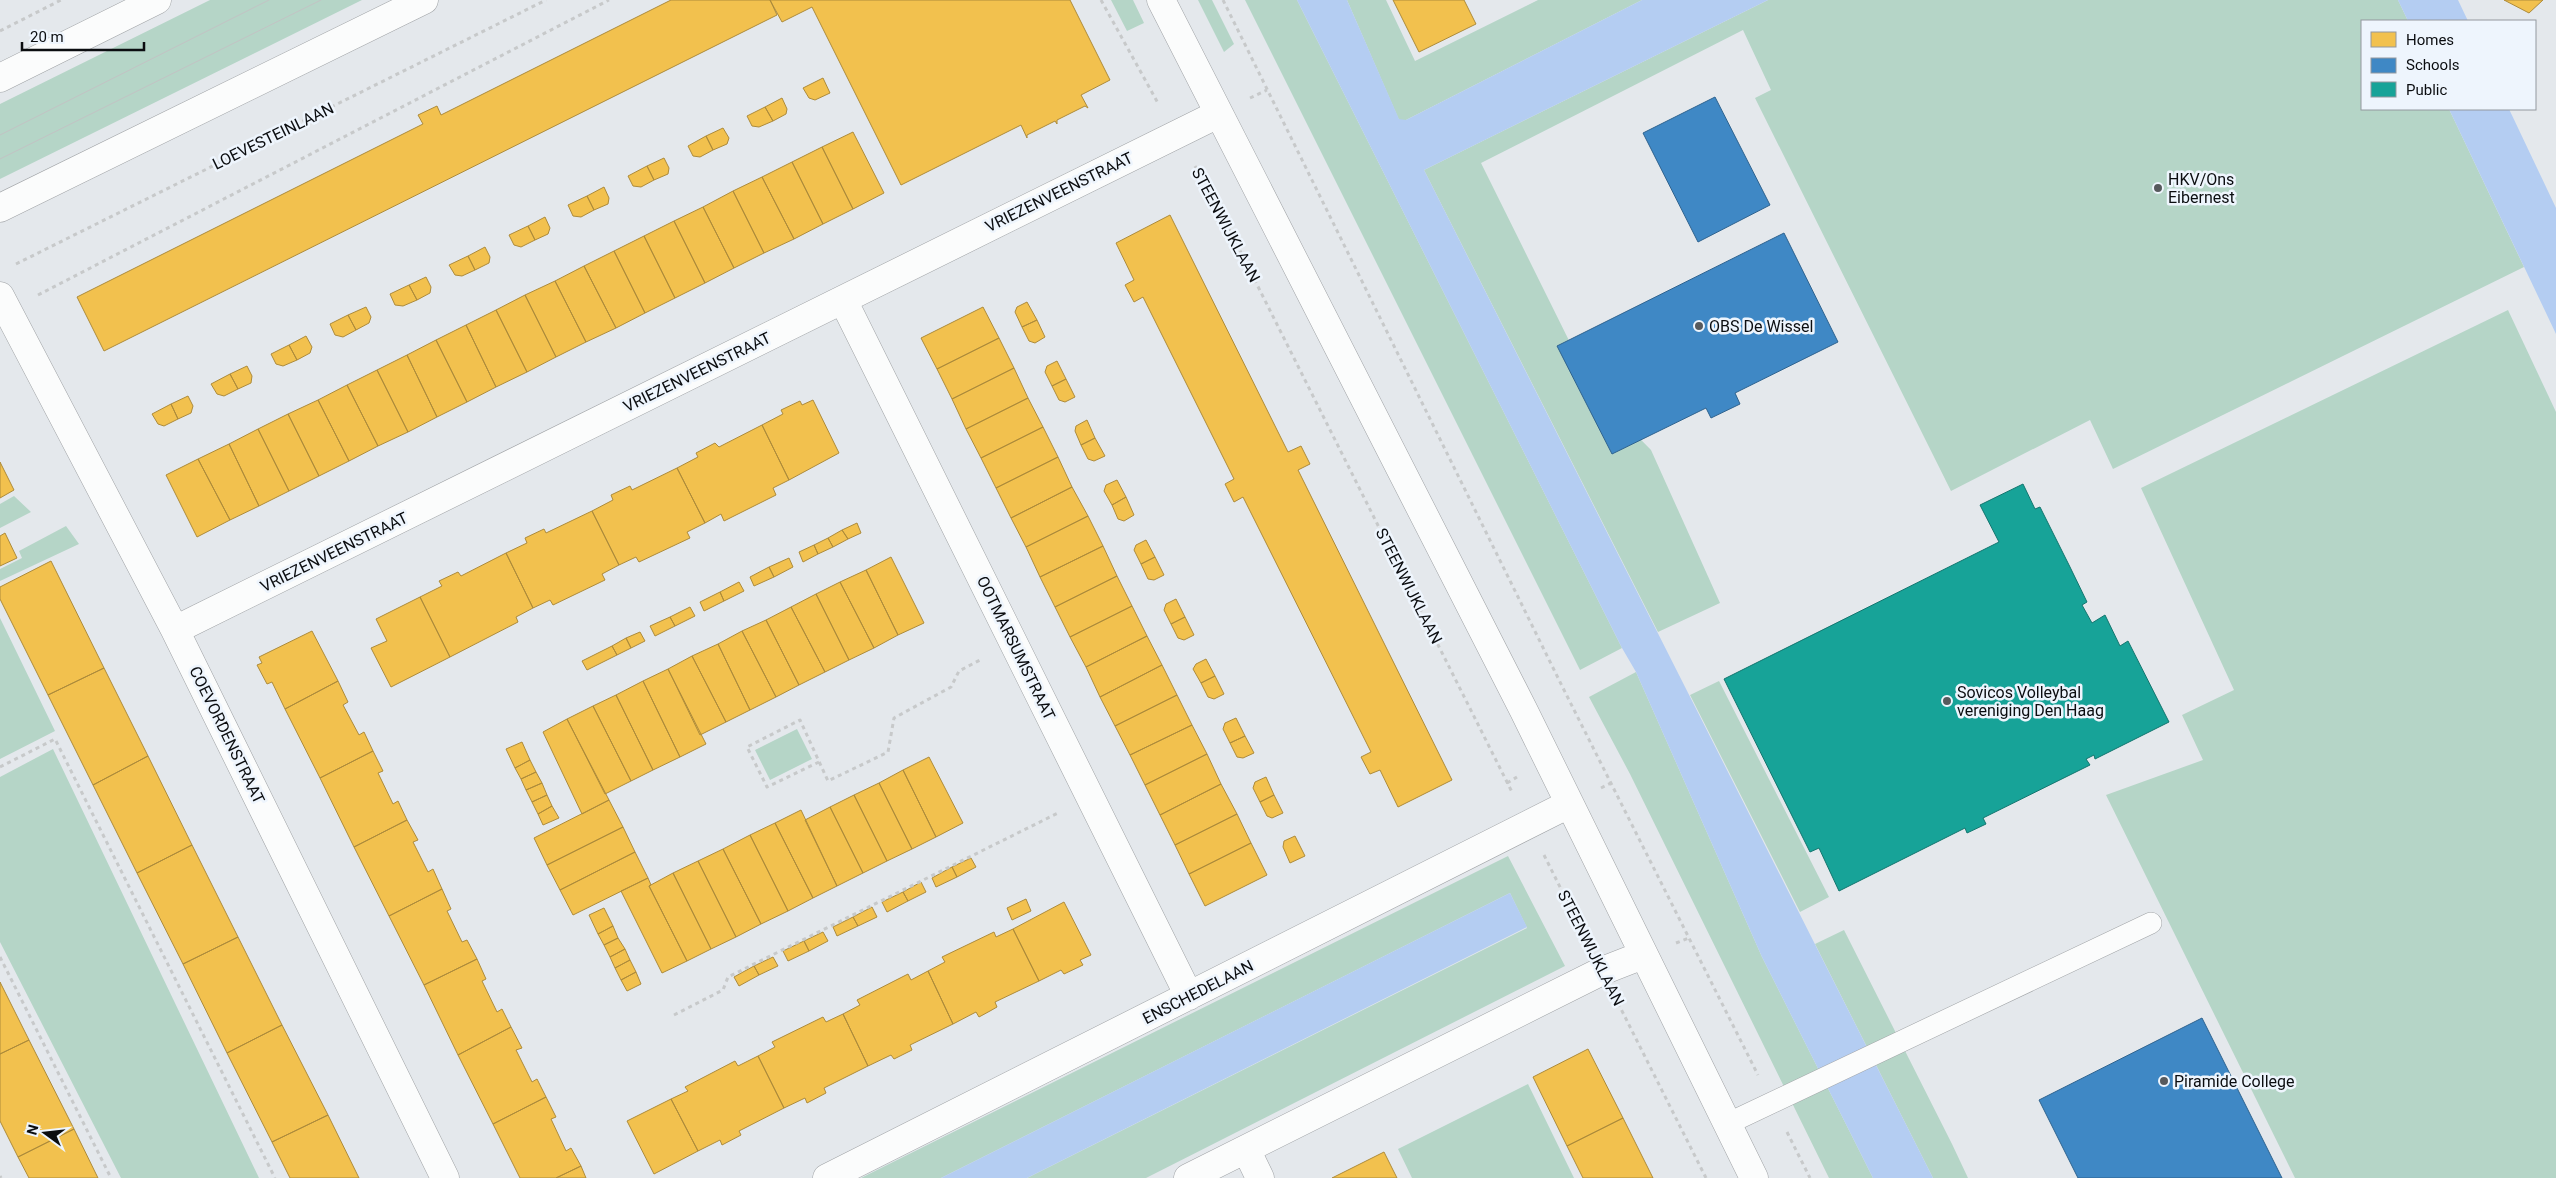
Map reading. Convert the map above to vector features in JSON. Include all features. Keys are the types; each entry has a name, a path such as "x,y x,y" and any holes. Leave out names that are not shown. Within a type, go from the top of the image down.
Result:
{"street":[{"path":"0,78 156,0"},
{"path":"0,208 424,0"},
{"path":"1161,0 1524,711 1642,955 1754,1178"},
{"name":"VRIEZENVEENSTRAAT","path":"175,630 1218,114"},
{"name":"OOTMARSUMSTRAAT","path":"843,300 1189,996"},
{"name":"COEVORDENSTRAAT","path":"4,304 175,630 445,1178"},
{"name":"ENSCHEDELAAN","path":"827,1178 1569,804"},
{"path":"1188,1178 1602,971 1642,955"},
{"path":"1246,1149 1260,1178"}],"lane":[{"path":"1727,1124 1813,1085 1877,1052 2150,923"}],"path":[{"path":"0,31 61,0"},
{"name":"LOEVESTEINLAAN","path":"9,268 546,0"},
{"path":"4,304 609,0"},
{"name":"STEENWIJKLAAN","path":"1102,0 1145,83 1177,133 1217,205 1706,1178"},
{"path":"1223,0 1559,679 1810,1178"},
{"path":"819,762 767,786 747,747 800,720 819,762 828,782 888,752 894,718 951,687 959,671 1014,643"},
{"path":"0,767 56,739 275,1178"},
{"path":"674,1015 723,990 728,977 1090,797"},
{"path":"0,957 111,1178"}],"green space":[{"path":"210,0 362,0 0,179 0,104"},
{"path":"1111,0 1133,0 1144,23 1127,31"},
{"path":"1198,0 1212,0 1234,44 1224,52"},
{"path":"1245,0 1297,0 1622,648 1580,670"},
{"path":"1347,0 1386,0 1415,61 1538,0 1642,0 1406,120 1399,120"},
{"name":"HKV/Ons Eibernest","path":"1768,0 2398,0 2408,20 2361,20 2361,110 2449,110 2524,267 2113,469 2090,420 1951,491 1755,98 1771,90 1743,30 1481,163 1595,393 1651,450 1720,603 1658,632 1424,170"},
{"path":"2508,310 2556,412 2556,1178 2295,1178 2106,795 2203,760 2182,715 2234,690 2141,488"},
{"path":"14,496 31,512 0,528 0,504"},
{"path":"66,526 79,544 0,581 0,569 22,558 19,551"},
{"path":"0,618 55,731 0,759"},
{"path":"1636,672 1762,957 1873,1178 1829,1178 1630,774 1589,697"},
{"path":"1719,681 1829,897 1800,912 1690,695"},
{"path":"797,729 812,759 770,780 755,750"},
{"path":"53,749 259,1178 121,1178 0,942 0,777"},
{"path":"1508,856 1565,966 1146,1178 1027,1178 1527,928 1510,893 941,1178 861,1178"},
{"path":"1844,930 1968,1178 1933,1178 1815,944"},
{"path":"1528,1084 1574,1178 1412,1178 1398,1149"}],"water":[{"path":"1297,0 1347,0 1399,119 1406,120 1642,0 1768,0 1424,170 1933,1178 1873,1178 1762,957 1636,672 1622,648"},
{"path":"2398,0 2458,0 2468,20 2408,20"},
{"path":"2449,110 2509,110 2556,208 2556,334"},
{"path":"1510,893 1527,927 1027,1178 941,1178"}],"building: Homes":[{"path":"671,0 770,0 777,15 104,351 77,297 423,124 418,115 437,106 441,115"},
{"path":"770,0 1070,0 1110,80 1081,95 1088,108 1085,106 1057,120 1057,124 1055,121 1027,135 1027,138 1021,125 901,185 812,7 782,22"},
{"path":"1393,0 1464,0 1476,24 1419,52"},
{"path":"2504,0 2543,0 2529,13"},
{"path":"823,78 830,93 815,100 809,98 803,88"},
{"path":"782,98 787,109 786,114 773,121 765,107"},
{"path":"765,107 773,121 759,127 752,126 747,116"},
{"path":"723,128 729,138 727,144 713,150 706,136"},
{"path":"853,132 884,193 853,209 822,147"},
{"path":"706,136 713,150 700,157 693,156 688,146"},
{"path":"822,147 853,209 823,224 792,162"},
{"path":"664,158 669,168 668,174 654,180 647,166"},
{"path":"792,162 823,224 794,239 762,177"},
{"path":"647,166 654,180 641,187 633,186 628,176"},
{"path":"762,177 794,239 764,253 733,191"},
{"path":"604,187 609,198 608,204 594,210 587,196"},
{"path":"733,191 764,253 734,268 703,207"},
{"path":"587,196 594,210 581,217 573,216 568,205"},
{"path":"703,207 734,268 705,283 674,221"},
{"path":"1170,215 1288,452 1301,446 1310,464 1298,470 1452,780 1398,807 1380,770 1370,774 1361,757 1371,752 1243,497 1234,502 1225,484 1234,479 1143,297 1134,302 1125,285 1134,280 1116,243"},
{"path":"545,217 550,228 548,234 535,240 528,226"},
{"path":"674,221 705,283 675,298 644,236"},
{"path":"528,226 535,240 521,247 514,245 509,235"},
{"path":"644,236 675,298 645,313 614,251"},
{"path":"485,247 490,257 489,263 475,270 468,256"},
{"path":"614,251 645,313 616,328 584,266"},
{"path":"468,256 475,270 462,276 455,275 449,265"},
{"path":"584,266 616,328 586,342 555,281"},
{"path":"426,277 431,287 430,293 417,300 409,285"},
{"path":"555,281 586,342 556,357 525,295"},
{"path":"409,285 417,300 403,306 395,305 390,294"},
{"path":"525,295 556,357 527,372 496,310"},
{"path":"1027,302 1037,320 1022,327 1015,312 1017,307"},
{"path":"366,307 371,317 369,323 356,330 348,315"},
{"path":"983,307 999,338 937,369 921,338"},
{"path":"496,310 527,372 496,387 466,325"},
{"path":"348,315 356,330 343,337 335,335 330,324"},
{"path":"1037,320 1045,337 1035,343 1029,341 1022,327"},
{"path":"466,325 496,387 467,402 436,340"},
{"path":"306,336 312,347 310,353 297,360 289,345"},
{"path":"999,338 1014,368 952,399 937,369"},
{"path":"436,340 467,402 437,417 407,355"},
{"path":"289,345 297,360 283,366 276,364 271,354"},
{"path":"407,355 437,417 408,432 377,370"},
{"path":"1057,361 1066,379 1052,386 1045,372 1047,366"},
{"path":"247,366 252,376 251,383 238,389 230,374"},
{"path":"1014,368 1028,398 966,429 952,399"},
{"path":"377,370 408,432 378,446 347,385"},
{"path":"230,374 238,389 224,396 217,394 211,384"},
{"path":"1066,379 1075,397 1065,402 1059,400 1052,386"},
{"path":"347,385 378,446 349,461 318,400"},
{"path":"188,396 193,406 191,413 178,419 171,404"},
{"path":"1028,398 1043,427 981,458 966,429"},
{"path":"318,400 349,461 319,476 288,414"},
{"path":"813,400 839,453 789,480 762,425 783,414 781,410 800,401 802,405"},
{"path":"171,404 178,419 164,426 158,424 152,414"},
{"path":"288,414 319,476 289,491 258,429"},
{"path":"1087,420 1095,438 1081,445 1075,431 1076,426"},
{"path":"762,425 789,480 773,488 776,495 724,521 721,514 705,523 677,468 698,457 696,453 715,443 719,447"},
{"path":"1043,427 1058,457 996,488 981,458"},
{"path":"258,429 289,491 259,506 229,444"},
{"path":"1095,438 1105,456 1094,461 1088,459 1081,445"},
{"path":"229,444 259,506 230,520 198,459"},
{"path":"1058,457 1072,487 1011,518 996,488"},
{"path":"198,459 230,520 197,537 166,475"},
{"path":"0,462 14,490 0,498"},
{"path":"677,468 705,523 687,532 690,538 639,562 636,557 619,565 592,511 613,500 611,495 630,486 632,490"},
{"path":"1117,480 1126,497 1112,505 1104,491 1106,485"},
{"path":"1072,487 1088,516 1026,547 1011,518"},
{"path":"1126,497 1134,515 1124,521 1118,519 1112,505"},
{"path":"592,511 619,565 602,574 605,580 553,605 550,600 533,608 506,553 527,543 525,538 544,529 546,533"},
{"path":"1088,516 1103,546 1040,577 1026,547"},
{"path":"857,523 861,533 848,539 842,530"},
{"path":"842,530 848,539 833,547 828,538"},
{"path":"5,533 17,558 0,566 0,536"},
{"path":"828,538 833,547 818,554 814,545"},
{"path":"1146,540 1155,557 1141,564 1134,550 1136,545"},
{"path":"814,545 818,554 803,562 799,552"},
{"path":"1103,546 1117,576 1055,607 1040,577"},
{"path":"506,553 533,608 516,617 518,622 450,657 420,597 442,586 439,581 458,572 461,576"},
{"path":"891,557 924,623 898,635 866,570"},
{"path":"1155,557 1164,575 1154,580 1148,579 1141,564"},
{"path":"789,558 793,567 774,577 769,567"},
{"path":"51,561 104,668 48,695 0,599 0,587"},
{"path":"769,567 774,577 754,586 750,577"},
{"path":"866,570 898,635 874,648 840,582"},
{"path":"1117,576 1132,606 1070,637 1055,607"},
{"path":"739,582 744,591 724,601 720,592"},
{"path":"840,582 874,648 849,660 816,594"},
{"path":"720,592 724,601 704,611 700,602"},
{"path":"816,594 849,660 825,672 791,607"},
{"path":"420,597 450,657 391,687 371,648 387,641 376,619"},
{"path":"1176,599 1185,617 1171,624 1164,610 1166,604"},
{"path":"1132,606 1147,636 1086,667 1070,637"},
{"path":"690,607 695,616 675,626 670,617"},
{"path":"791,607 825,672 799,685 766,620"},
{"path":"670,617 675,626 655,636 650,626"},
{"path":"1185,617 1194,635 1184,640 1178,638 1171,624"},
{"path":"766,620 799,685 776,697 742,631"},
{"path":"312,631 338,681 285,709 272,682 267,684 257,665 262,663 259,657"},
{"path":"742,631 776,697 750,710 718,644"},
{"path":"640,632 645,641 631,648 626,638"},
{"path":"1147,636 1162,665 1100,697 1086,667"},
{"path":"626,638 631,648 617,655 612,646"},
{"path":"718,644 750,710 726,722 692,656"},
{"path":"612,646 617,655 587,670 582,661"},
{"path":"692,656 726,722 700,735 668,669"},
{"path":"1206,659 1215,676 1201,683 1193,669 1196,664"},
{"path":"1162,665 1177,695 1115,726 1100,697"},
{"path":"104,668 148,756 93,785 48,695"},
{"path":"668,669 706,744 680,757 643,681"},
{"path":"1215,676 1224,694 1214,699 1208,697 1201,683"},
{"path":"338,681 348,702 343,705 359,735 364,732 373,751 320,778 285,709"},
{"path":"643,681 680,757 653,770 616,695"},
{"path":"616,695 653,770 631,781 593,706"},
{"path":"1177,695 1192,725 1130,755 1115,726"},
{"path":"593,706 631,781 605,794 567,719"},
{"path":"1236,718 1245,736 1230,743 1223,729 1225,723"},
{"path":"567,719 609,800 582,814 543,732"},
{"path":"1192,725 1207,754 1145,785 1130,755"},
{"path":"1245,736 1254,753 1243,758 1237,757 1230,743"},
{"path":"522,742 530,760 515,768 506,749"},
{"path":"373,751 383,771 378,773 393,804 398,801 407,820 354,847 320,778"},
{"path":"1207,754 1221,784 1160,815 1145,785"},
{"path":"148,756 192,845 137,873 93,785"},
{"path":"929,757 963,823 936,837 903,770"},
{"path":"530,760 536,772 521,779 515,768"},
{"path":"903,770 936,837 912,849 879,783"},
{"path":"536,772 542,783 526,790 521,779"},
{"path":"1266,777 1274,795 1260,802 1253,788 1255,782"},
{"path":"542,783 547,795 532,802 526,790"},
{"path":"879,783 912,849 887,861 854,795"},
{"path":"1221,784 1237,814 1175,845 1160,815"},
{"path":"547,795 552,806 538,814 532,802"},
{"path":"854,795 887,861 863,873 830,807"},
{"path":"1274,795 1283,813 1272,818 1267,816 1260,802"},
{"path":"609,800 623,827 547,865 534,838"},
{"path":"552,806 559,818 543,825 538,814"},
{"path":"830,807 863,873 837,886 805,820"},
{"path":"801,810 837,886 813,898 775,823"},
{"path":"1237,814 1251,843 1189,874 1175,845"},
{"path":"407,820 418,840 413,842 428,872 433,869 442,889 389,916 354,847"},
{"path":"775,823 813,898 788,911 750,835"},
{"path":"623,827 635,852 560,890 547,865"},
{"path":"750,835 788,911 761,924 723,849"},
{"path":"1295,836 1305,856 1290,863 1283,847 1284,841"},
{"path":"1251,843 1267,875 1205,906 1189,874"},
{"path":"192,845 238,937 183,964 137,873"},
{"path":"723,849 761,924 736,937 698,861"},
{"path":"635,852 648,878 573,915 560,890"},
{"path":"971,858 976,867 957,877 952,867"},
{"path":"698,861 736,937 711,949 673,873"},
{"path":"952,867 957,877 936,887 932,878"},
{"path":"673,873 711,949 687,961 649,886"},
{"path":"648,878 651,885 649,886 687,961 662,973 621,891"},
{"path":"921,882 926,892 908,901 903,892"},
{"path":"442,889 451,909 447,911 462,942 467,940 477,959 424,985 389,916"},
{"path":"903,892 908,901 887,912 882,902"},
{"path":"1026,899 1031,911 1012,920 1007,908"},
{"path":"1064,902 1091,955 1080,960 1083,965 1064,974 1061,970 1039,981 1013,929"},
{"path":"872,907 877,917 858,926 853,917"},
{"path":"604,908 613,926 598,934 589,915"},
{"path":"853,917 858,926 837,936 833,927"},
{"path":"613,926 618,938 604,945 598,934"},
{"path":"1013,929 1039,981 995,1002 997,1007 979,1017 976,1012 953,1024 928,971 945,962 942,957 994,932 996,937"},
{"path":"823,932 828,941 809,951 804,941"},
{"path":"238,937 282,1025 227,1053 183,964"},
{"path":"618,938 625,949 610,957 604,945"},
{"path":"804,941 809,951 788,961 783,951"},
{"path":"625,949 630,960 615,968 610,957"},
{"path":"773,957 778,966 759,975 754,966"},
{"path":"477,959 486,979 482,981 497,1012 502,1009 511,1027 458,1055 424,985"},
{"path":"630,960 636,972 621,980 615,968"},
{"path":"754,966 759,975 739,986 734,977"},
{"path":"928,971 953,1024 910,1045 912,1050 894,1059 891,1055 868,1066 843,1014 860,1005 857,1000 908,974 911,980"},
{"path":"636,972 641,984 627,991 621,980"},
{"path":"0,982 29,1040 0,1054"},
{"path":"843,1014 868,1066 824,1088 826,1093 807,1103 805,1098 784,1108 758,1056 775,1047 772,1042 823,1017 826,1022"},
{"path":"282,1025 328,1115 272,1142 227,1053"},
{"path":"511,1027 522,1048 516,1050 532,1082 537,1079 546,1097 493,1124 458,1055"},
{"path":"29,1040 74,1129 18,1157 0,1121 0,1054"},
{"path":"1588,1049 1623,1118 1567,1146 1533,1077"},
{"path":"758,1056 784,1108 739,1131 741,1135 722,1145 720,1140 698,1151 671,1099 688,1091 685,1087 735,1061 738,1066"},
{"path":"546,1097 556,1117 551,1119 566,1151 571,1148 581,1166 556,1178 520,1178 493,1124"},
{"path":"671,1099 698,1151 654,1174 627,1121"},
{"path":"328,1115 359,1178 290,1178 272,1142"},
{"path":"1623,1118 1653,1178 1583,1178 1567,1146"},
{"path":"74,1129 98,1178 29,1178 18,1157"},
{"path":"1384,1152 1397,1178 1332,1178"},
{"path":"581,1166 586,1178 556,1178"}],"building: Schools":[{"path":"1715,97 1770,205 1698,242 1643,133"},
{"path":"1784,233 1838,342 1735,393 1740,404 1711,418 1706,408 1612,454 1557,346"},
{"name":"Piramide College","path":"2202,1018 2282,1178 2078,1178 2039,1100"}],"building: Public":[{"name":"Sovicos Volleybal vereniging Den Haag","path":"2023,484 2035,509 2040,507 2070,567 2087,602 2082,605 2092,623 2105,615 2120,646 2128,641 2169,722 2095,759 2094,755 2086,759 2090,765 1983,818 1986,824 1967,833 1965,828 1839,891 1819,848 1810,852 1724,679 1999,542 1980,505"}],"tram line":[{"path":"0,135 269,0"},
{"path":"0,159 321,0"}],"place":[{"name":"HKV/Ons Eibernest","path":"2158,188"},
{"name":"OBS De Wissel","path":"1699,326"},
{"name":"Sovicos Volleybal vereniging Den Haag","path":"1947,701"},
{"name":"Piramide College","path":"2164,1081"}]}
